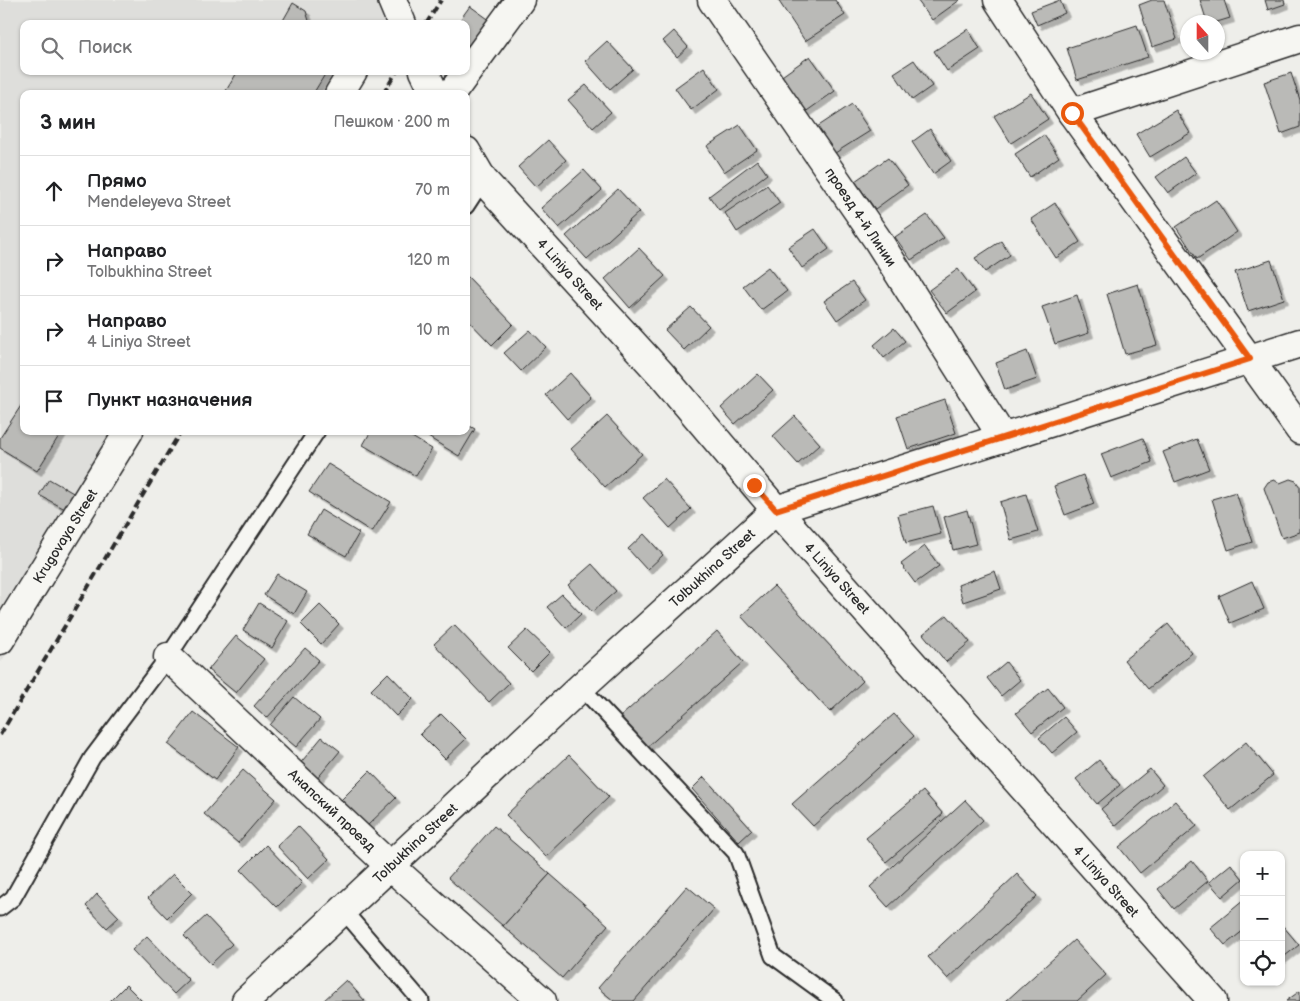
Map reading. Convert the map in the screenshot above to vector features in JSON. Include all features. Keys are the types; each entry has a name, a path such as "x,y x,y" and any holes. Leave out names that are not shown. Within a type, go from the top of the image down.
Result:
{"street":[{"path":"470,68 520,0"},
{"name":"проезд 4-й Линии","path":"712,0 877,239 1002,438"},
{"path":"998,0 1072,113 1300,430"},
{"path":"1072,113 1300,38"},
{"path":"341,90 350,75"},
{"path":"426,75 433,90"},
{"path":"454,90 465,75"},
{"name":"4 Liniya Street","path":"470,158 484,180 661,374 776,510 1213,1001"},
{"name":"Tolbukhina Street","path":"246,1001 581,687 776,510 1300,343"},
{"name":"Krugovaya Street","path":"0,640 127,435"},
{"name":"Анапский проезд","path":"168,657 390,866 542,1001"}],"lane":[{"path":"470,200 484,180"},
{"path":"0,908 13,898 92,758 168,657 314,435"},
{"path":"581,687 736,853 773,956 835,1001"},
{"path":"343,910 421,1001"}],"shaded area":[{"path":"0,0 411,0 399,20 20,20 20,75 365,75 355,90 20,90 20,435 142,435 0,664"}],"building":[{"path":"778,0 835,0 845,15 805,41"},
{"path":"917,0 960,0 932,20"},
{"path":"1060,0 1065,13 1037,25 1031,11"},
{"path":"1152,0 1164,0 1177,39 1152,47 1139,5"},
{"path":"1200,0 1224,0 1230,18 1225,20 1225,15 1205,15"},
{"path":"1265,0 1284,0 1285,4 1268,10"},
{"path":"293,3 306,11 309,20 283,20"},
{"path":"470,6 491,21 471,48 470,20 460,20"},
{"path":"1137,25 1148,57 1077,80 1067,48"},
{"path":"968,29 980,49 947,71 934,51"},
{"path":"674,31 688,47 677,57 663,41"},
{"path":"607,41 633,69 610,89 585,61"},
{"path":"810,56 835,91 804,113 779,78"},
{"path":"914,60 932,86 912,100 894,73"},
{"path":"704,67 719,89 691,110 675,88"},
{"path":"1291,73 1300,100 1300,127 1281,134 1264,82"},
{"path":"236,75 325,75 315,90 226,90"},
{"path":"586,85 611,112 593,128 568,100"},
{"path":"1031,93 1048,119 1011,143 994,116"},
{"path":"852,104 870,131 835,153 817,127"},
{"path":"1176,110 1190,133 1150,157 1136,134"},
{"path":"740,125 757,150 724,172 707,146"},
{"path":"930,129 951,161 933,174 912,142"},
{"path":"1044,135 1059,157 1030,177 1015,154"},
{"path":"548,140 566,160 536,187 518,167"},
{"path":"1184,157 1196,173 1168,193 1156,177"},
{"path":"888,158 908,185 875,209 855,181"},
{"path":"757,160 767,174 719,210 709,196"},
{"path":"584,170 602,190 559,228 541,208"},
{"path":"767,185 780,203 737,232 725,213"},
{"path":"618,189 639,212 587,259 566,236"},
{"path":"1216,200 1237,232 1197,259 1176,227"},
{"path":"1055,203 1080,242 1056,258 1031,219"},
{"path":"927,215 944,238 911,260 895,237"},
{"path":"815,229 829,249 802,268 788,247"},
{"path":"1001,241 1010,255 985,272 975,258"},
{"path":"639,248 665,276 630,308 605,279"},
{"path":"1271,260 1284,299 1248,311 1235,272"},
{"path":"768,267 787,291 761,310 743,286"},
{"path":"958,269 975,292 947,313 929,290"},
{"path":"470,279 513,324 492,345 470,322"},
{"path":"852,282 865,300 837,320 824,301"},
{"path":"1138,284 1157,345 1125,354 1107,294"},
{"path":"1077,295 1089,333 1055,344 1042,307"},
{"path":"691,307 709,326 684,350 665,330"},
{"path":"894,328 905,341 884,358 874,345"},
{"path":"530,330 546,347 521,371 504,353"},
{"path":"1027,351 1037,379 1005,390 996,363"},
{"path":"570,373 591,397 567,419 546,395"},
{"path":"758,374 773,390 735,424 721,408"},
{"path":"945,400 956,433 908,449 897,416"},
{"path":"20,407 20,435 60,435 37,471 0,448 0,438"},
{"path":"607,416 642,454 605,487 571,449"},
{"path":"795,416 820,444 798,464 773,436"},
{"path":"470,426 475,429 459,456 428,437 429,435 470,435"},
{"path":"369,435 409,435 432,449 416,476 363,445"},
{"path":"1143,438 1152,462 1111,478 1101,454"},
{"path":"1197,439 1209,469 1175,482 1163,452"},
{"path":"328,464 391,502 372,532 309,492"},
{"path":"1083,475 1094,504 1065,515 1054,486"},
{"path":"49,479 75,494 65,509 39,495"},
{"path":"664,479 691,509 670,528 643,498"},
{"path":"1290,479 1296,481 1300,487 1300,532 1282,538 1264,488 1268,482 1274,480 1280,483"},
{"path":"1236,492 1252,542 1228,550 1212,499"},
{"path":"1026,494 1038,532 1011,540 1000,502"},
{"path":"933,506 941,534 906,543 898,515"},
{"path":"321,510 359,533 346,556 307,534"},
{"path":"967,510 976,544 953,550 944,517"},
{"path":"644,534 663,555 647,570 628,549"},
{"path":"925,546 939,566 915,583 901,564"},
{"path":"592,564 616,591 592,612 568,585"},
{"path":"995,571 1001,589 963,602 958,585"},
{"path":"277,574 307,592 294,614 264,595"},
{"path":"1252,581 1264,609 1230,623 1219,596"},
{"path":"774,586 863,681 830,712 741,616"},
{"path":"562,594 581,614 566,628 547,607"},
{"path":"259,603 288,621 272,648 243,630"},
{"path":"320,605 339,624 321,644 301,624"},
{"path":"947,615 970,642 946,662 923,634"},
{"path":"1168,624 1192,653 1148,689 1124,660"},
{"path":"454,625 509,683 489,702 434,644"},
{"path":"527,630 550,652 531,671 508,648"},
{"path":"717,631 743,662 647,747 620,717"},
{"path":"236,636 264,659 236,693 208,670"},
{"path":"305,648 319,660 267,718 254,706"},
{"path":"1006,662 1020,680 1001,696 987,678"},
{"path":"388,673 413,699 396,716 371,690"},
{"path":"1048,688 1063,707 1032,732 1016,713"},
{"path":"294,697 320,719 296,747 270,725"},
{"path":"193,712 239,747 215,780 168,744"},
{"path":"441,714 466,739 445,759 420,734"},
{"path":"894,714 914,736 813,826 792,804"},
{"path":"1064,717 1077,732 1052,753 1039,738"},
{"path":"322,737 340,751 316,780 298,766"},
{"path":"1246,742 1273,775 1230,810 1203,777"},
{"path":"569,755 609,797 546,857 506,815"},
{"path":"1099,760 1120,785 1097,804 1076,779"},
{"path":"1150,769 1163,785 1115,826 1101,809"},
{"path":"243,770 276,799 238,843 204,814"},
{"path":"370,771 396,798 367,826 341,800"},
{"path":"704,777 752,830 739,842 692,789"},
{"path":"923,791 943,814 886,862 866,838"},
{"path":"965,800 983,820 888,907 870,887"},
{"path":"1175,801 1197,826 1140,873 1119,847"},
{"path":"298,826 329,859 308,879 277,846"},
{"path":"494,826 550,874 503,926 448,878"},
{"path":"266,845 302,883 277,907 241,870"},
{"path":"1192,861 1208,881 1174,909 1158,889"},
{"path":"1231,864 1240,875 1240,882 1222,897 1209,882"},
{"path":"173,874 192,893 167,918 148,898"},
{"path":"550,874 608,925 562,978 503,926"},
{"path":"1017,874 1037,896 948,979 928,957"},
{"path":"687,886 714,909 634,1001 614,1001 598,988"},
{"path":"97,894 119,917 107,928 86,906"},
{"path":"1240,903 1240,933 1225,945 1210,928"},
{"path":"206,916 232,944 211,964 184,936"},
{"path":"1285,928 1299,945 1285,956"},
{"path":"147,936 189,980 174,994 132,950"},
{"path":"1074,940 1106,975 1077,1001 1006,1001"},
{"path":"346,980 365,1001 323,1001"},
{"path":"126,985 142,1001 110,1001"},
{"path":"1300,991 1300,1001 1286,1001"}],"railway":[{"path":"428,20 441,0"},
{"path":"385,90 395,75"},
{"path":"0,735 179,435"}],"route":[{"path":"754,485 776,510 1250,359 1072,113"}]}
